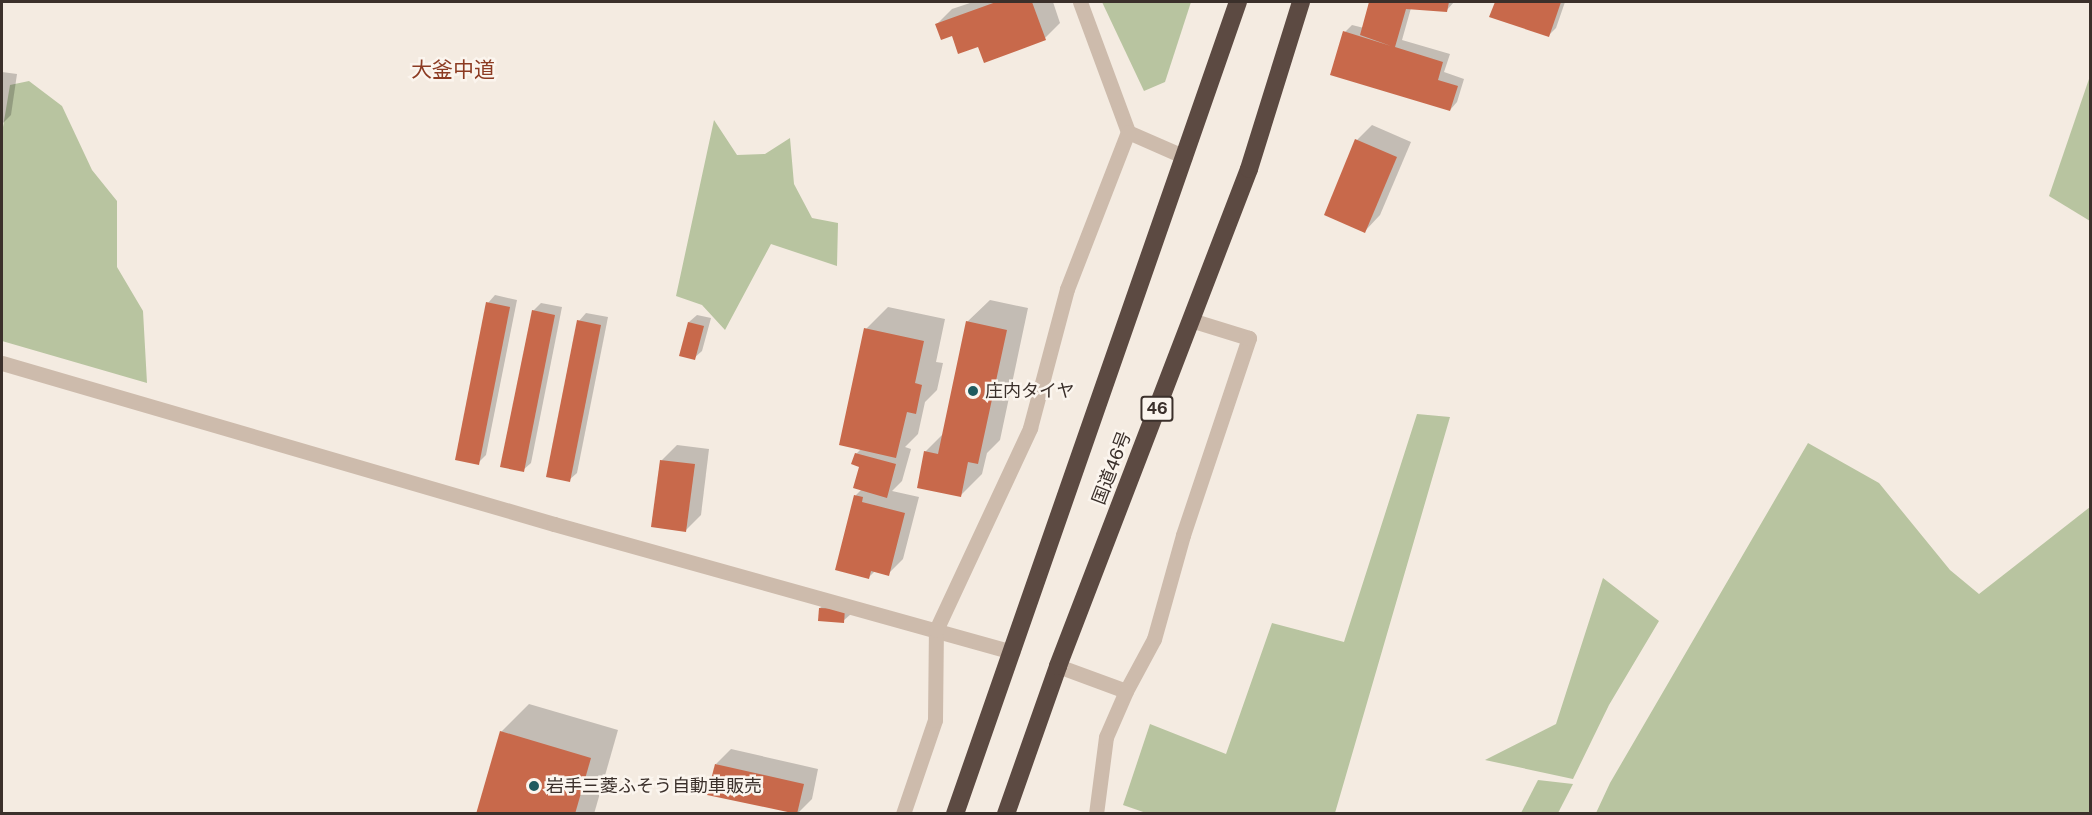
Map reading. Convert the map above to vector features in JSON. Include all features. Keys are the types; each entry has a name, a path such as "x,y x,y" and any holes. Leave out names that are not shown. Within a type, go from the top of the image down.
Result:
{"highway":[{"name":"国道46号","path":"955,813 1238,2"},
{"name":"国道46号","path":"1006,813 1058,666 1249,169 1301,2"}],"street":[{"path":"903,813 935,720 936,630 1030,428 1067,289 1128,132 1080,2"},
{"path":"1128,132 1185,157"},
{"path":"1096,813 1106,738 1126,691 1154,639 1183,535 1249,338 1191,320"},
{"path":"2,363 531,517 1012,652"},
{"path":"1058,666 1126,691"}],"green space":[{"path":"1102,2 1191,2 1165,82 1144,91"},
{"path":"2090,76 2090,221 2049,196"},
{"path":"29,81 62,106 92,170 117,201 117,267 143,311 147,383 2,341 2,133 10,85"},
{"path":"714,120 737,155 765,154 790,138 794,184 812,218 838,223 837,266 771,244 725,330 702,305 676,296"},
{"path":"1417,414 1450,417 1335,813 1149,814 1123,805 1150,724 1226,754 1272,623 1344,642"},
{"path":"1808,443 1879,483 1950,570 1979,594 2090,507 2090,813 1596,813 1610,783"},
{"path":"1603,578 1659,621 1609,705 1573,779 1485,760 1556,724"},
{"path":"1538,780 1573,784 1558,813 1521,813"}],"building":[{"path":"996,2 1032,2 1046,40 984,63 978,47 958,54 952,36 941,40 935,24"},
{"path":"1369,2 1449,2 1447,12 1406,9 1395,47 1443,62 1438,80 1458,86 1450,111 1330,75 1343,31 1391,46 1360,35"},
{"path":"1495,2 1561,2 1549,37 1489,17"},
{"path":"1355,139 1397,157 1365,233 1324,215"},
{"path":"486,302 510,307 479,465 455,460"},
{"path":"532,310 555,315 524,472 500,467"},
{"path":"577,320 601,325 570,482 546,477"},
{"name":"庄内タイヤ","path":"966,321 1007,330 978,464 968,462 961,497 917,488 924,451 938,454"},
{"path":"688,322 704,326 695,360 679,356"},
{"path":"864,328 924,341 915,383 922,385 916,414 907,412 896,458 839,445"},
{"path":"855,453 896,464 887,498 853,488 859,467 851,464"},
{"path":"660,460 695,464 686,532 651,527"},
{"path":"854,495 863,497 862,502 905,513 889,576 871,571 869,579 835,570"},
{"path":"819,608 845,609 844,623 818,621"},
{"name":"岩手三菱ふそう自動車販売","path":"500,731 591,758 575,814 476,814"},
{"path":"715,764 804,784 797,814 707,795"}],"place":[{"name":"庄内タイヤ","path":"973,391"},
{"name":"岩手三菱ふそう自動車販売","path":"534,786"}],"district":[{"name":"大釜中道","path":"453,70"}]}
